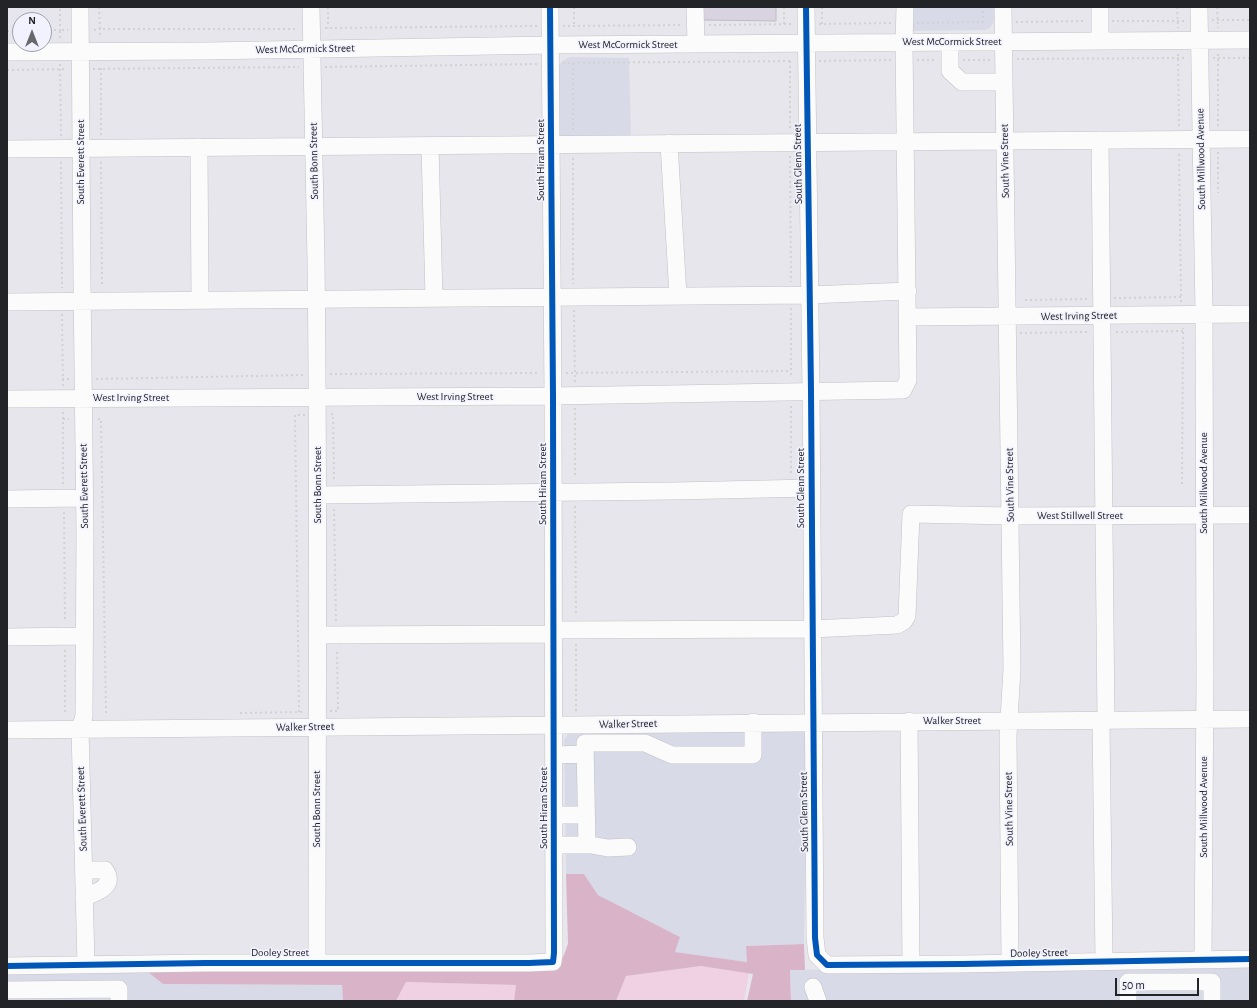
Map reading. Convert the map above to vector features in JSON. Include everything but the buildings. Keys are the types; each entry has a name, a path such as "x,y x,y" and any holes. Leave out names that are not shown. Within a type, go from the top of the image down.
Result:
{"street":[{"name":"South Everett Street","path":"80,7 84,498 84,716 80,729 86,964"},
{"name":"South Bonn Street","path":"311,7 318,398 317,963"},
{"name":"South Hiram Street","path":"550,7 553,373 553,962"},
{"path":"695,7 696,44"},
{"name":"South Glenn Street","path":"806,7 806,44 798,61 808,142 815,938 817,955 828,965"},
{"path":"905,7 904,60 908,317"},
{"name":"South Vine Street","path":"1004,14 1012,669 1009,721 1010,963"},
{"path":"1100,14 1100,41"},
{"name":"South Millwood Avenue","path":"1199,14 1204,314 1204,959"},
{"name":"West McCormick Street","path":"7,52 550,45 1250,40"},
{"path":"950,42 950,71 962,82 1004,82"},
{"path":"7,149 1250,139"},
{"path":"1100,140 1104,516 1104,961"},
{"path":"669,143 678,296"},
{"path":"430,146 434,298"},
{"path":"199,147 200,300"},
{"path":"7,302 809,295 908,291"},
{"name":"West Irving Street","path":"7,399 553,396 903,390 908,380 908,317 1250,314"},
{"path":"318,495 811,488"},
{"path":"7,499 84,498"},
{"name":"West Stillwell Street","path":"812,628 898,625 904,621 907,616 911,514 1010,516 1250,515"},
{"path":"318,635 812,628"},
{"path":"7,637 84,636"},
{"name":"Walker Street","path":"7,730 753,722 1250,719"},
{"path":"909,721 911,964"},
{"path":"587,845 585,743 645,743 672,755 753,755 753,722"},
{"path":"655,723 655,747"},
{"path":"554,755 585,754"},
{"path":"554,815 586,815"},
{"path":"554,845 587,845 608,848 628,847"},
{"path":"84,870 105,870 108,874 106,886 84,898"},
{"name":"Dooley Street","path":"828,965 1250,959"},
{"name":"Dooley Street","path":"7,966 86,964 553,962"},
{"path":"1128,1001 1128,982 1212,982 1212,1001"},
{"path":"7,990 119,989 119,1001"}],"path":[{"path":"52,30 60,30 60,7"},
{"path":"328,7 328,28"},
{"path":"574,7 574,26"},
{"path":"784,7 784,24"},
{"path":"822,7 822,24"},
{"path":"1004,14 1199,14 1250,20"},
{"path":"1178,58 1181,297 1183,315 1182,484"},
{"path":"7,70 798,61 1250,58"},
{"path":"791,475 790,142 798,61"},
{"path":"60,69 63,419"},
{"path":"1025,300 1181,297"},
{"path":"62,379 317,375 791,371"}],"shaded area":[{"path":"906,7 996,7 996,13 994,22 990,28 985,30 906,31"},
{"path":"570,57 629,58 631,140 559,140 558,67 562,61"},
{"path":"801,730 807,735 804,944 746,946 747,962 674,952 680,937 598,895 584,874 566,874 564,740 568,734 578,731"},
{"path":"566,874 584,874 598,895 680,937 675,952 747,962 746,946 804,944 805,970 790,970 791,1001 747,1001 753,974 701,966 626,976 616,1001 514,1001 516,985 406,982 396,1001 343,1001 342,985 163,984 148,972 552,970 562,960 568,944"},
{"path":"1250,965 1250,1001 791,1001 790,970"},
{"path":"701,966 749,973 744,1001 616,1001 626,976"},
{"path":"148,972 163,984 342,985 343,1001 7,1001 7,973"},
{"path":"406,982 517,985 514,1001 396,1001"}],"cycle path":[{"path":"7,966 206,963 553,962 553,396 550,7"},
{"path":"806,7 811,391 815,938 817,955 827,965 1250,959"}]}
